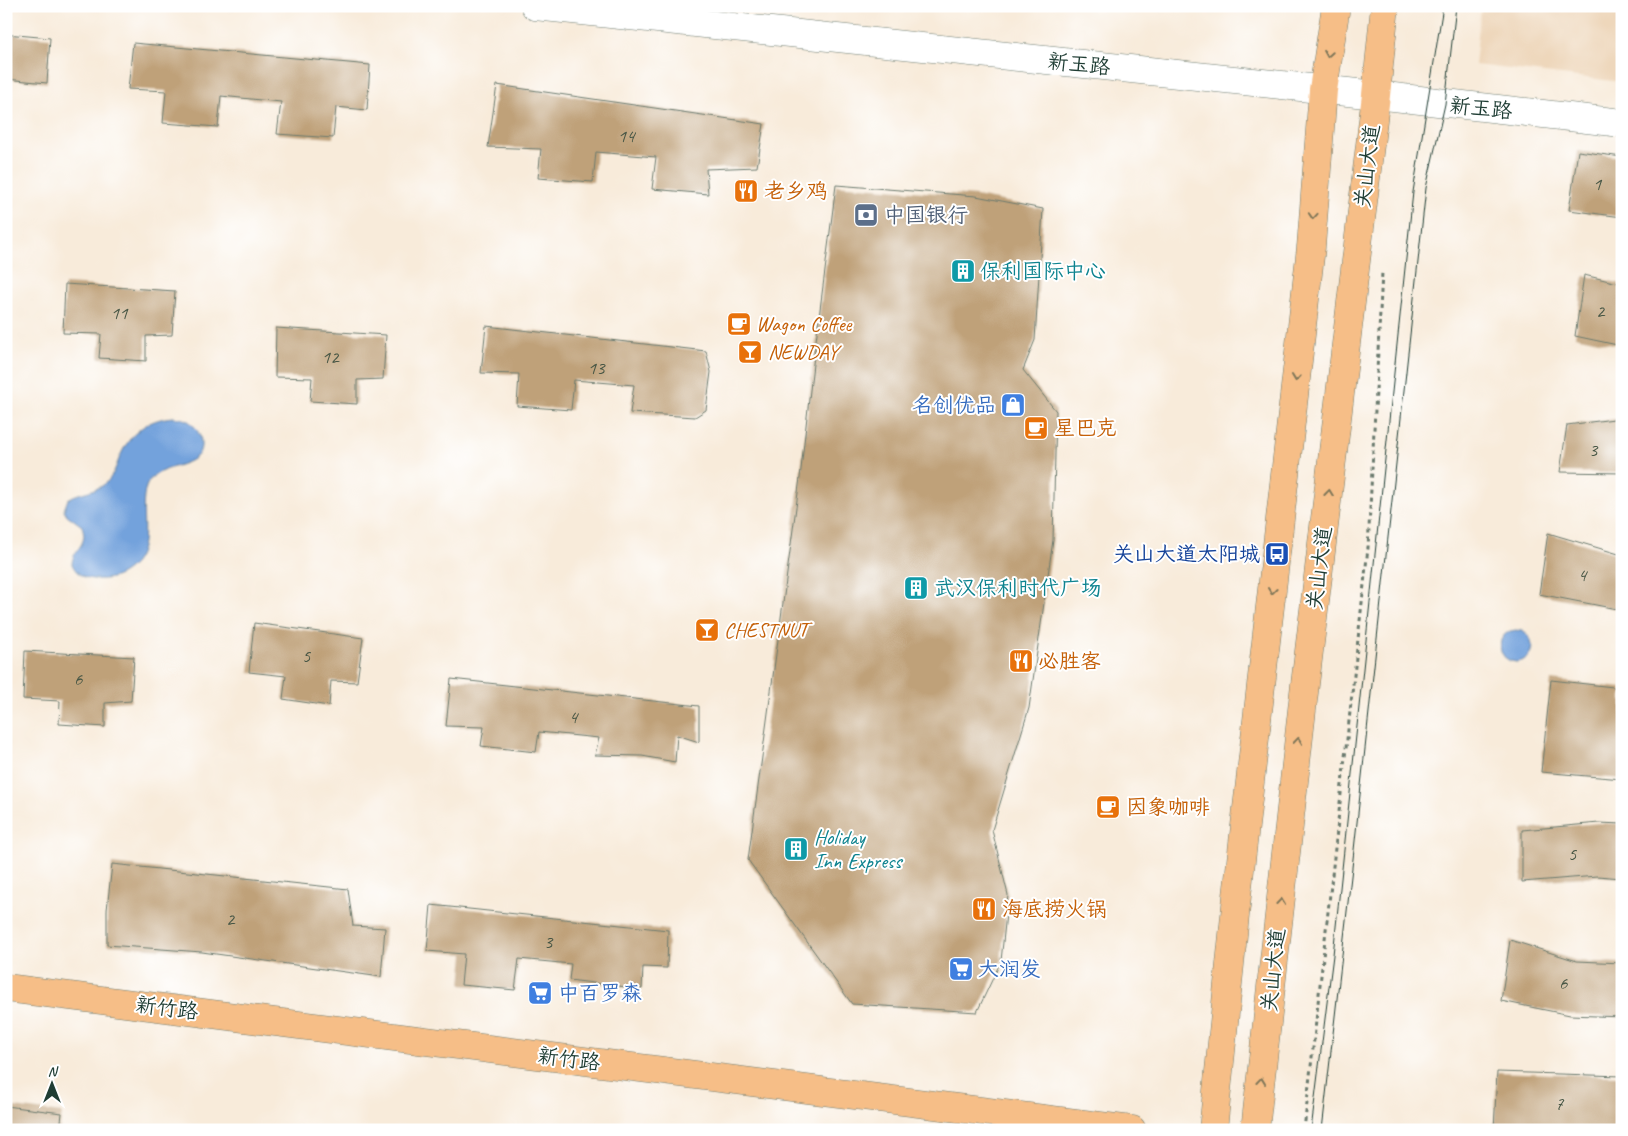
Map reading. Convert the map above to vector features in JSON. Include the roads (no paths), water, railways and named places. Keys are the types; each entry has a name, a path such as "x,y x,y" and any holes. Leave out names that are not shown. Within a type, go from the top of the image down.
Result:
{"main road":[{"name":"关山大道","path":"1213,1130 1237,896 1310,256 1323,90 1336,6"},
{"name":"关山大道","path":"1256,1130 1303,701 1376,95 1384,6"},
{"name":"新竹路","path":"6,988 1132,1130"}],"street":[{"name":"新玉路","path":"535,6 1376,95 1622,123"}],"water":[{"path":"163,418 182,418 195,427 201,439 200,451 195,458 159,473 151,479 146,487 143,507 144,529 142,550 138,559 131,567 122,574 108,579 93,579 83,576 72,564 84,538 84,533 82,526 67,515 64,510 68,499 98,488 106,483 128,442 140,429"},
{"path":"1516,630 1522,631 1527,635 1531,640 1531,652 1527,657 1522,661 1516,662 1510,661 1505,657 1501,652 1500,646 1501,640 1505,635 1510,631"}],"tram line":[{"path":"1311,1130 1333,955 1413,192 1443,6"},
{"path":"1322,1130 1426,188 1445,104 1456,6"}],"place":[{"name":"老乡鸡","path":"746,191"},
{"name":"中国银行","path":"866,215"},
{"name":"保利国际中心","path":"963,271"},
{"name":"Wagon Coffee","path":"739,324"},
{"name":"NEWDAY","path":"750,352"},
{"name":"名创优品","path":"1013,405"},
{"name":"星巴克","path":"1036,428"},
{"name":"关山大道太阳城","path":"1277,554"},
{"name":"武汉保利时代广场","path":"916,588"},
{"name":"CHESTNUT","path":"707,630"},
{"name":"必胜客","path":"1021,661"},
{"name":"因象咖啡","path":"1108,807"},
{"name":"Holiday Inn Express","path":"796,849"},
{"name":"海底捞火锅","path":"984,909"},
{"name":"大润发","path":"961,969"},
{"name":"中百罗森","path":"540,993"}]}
